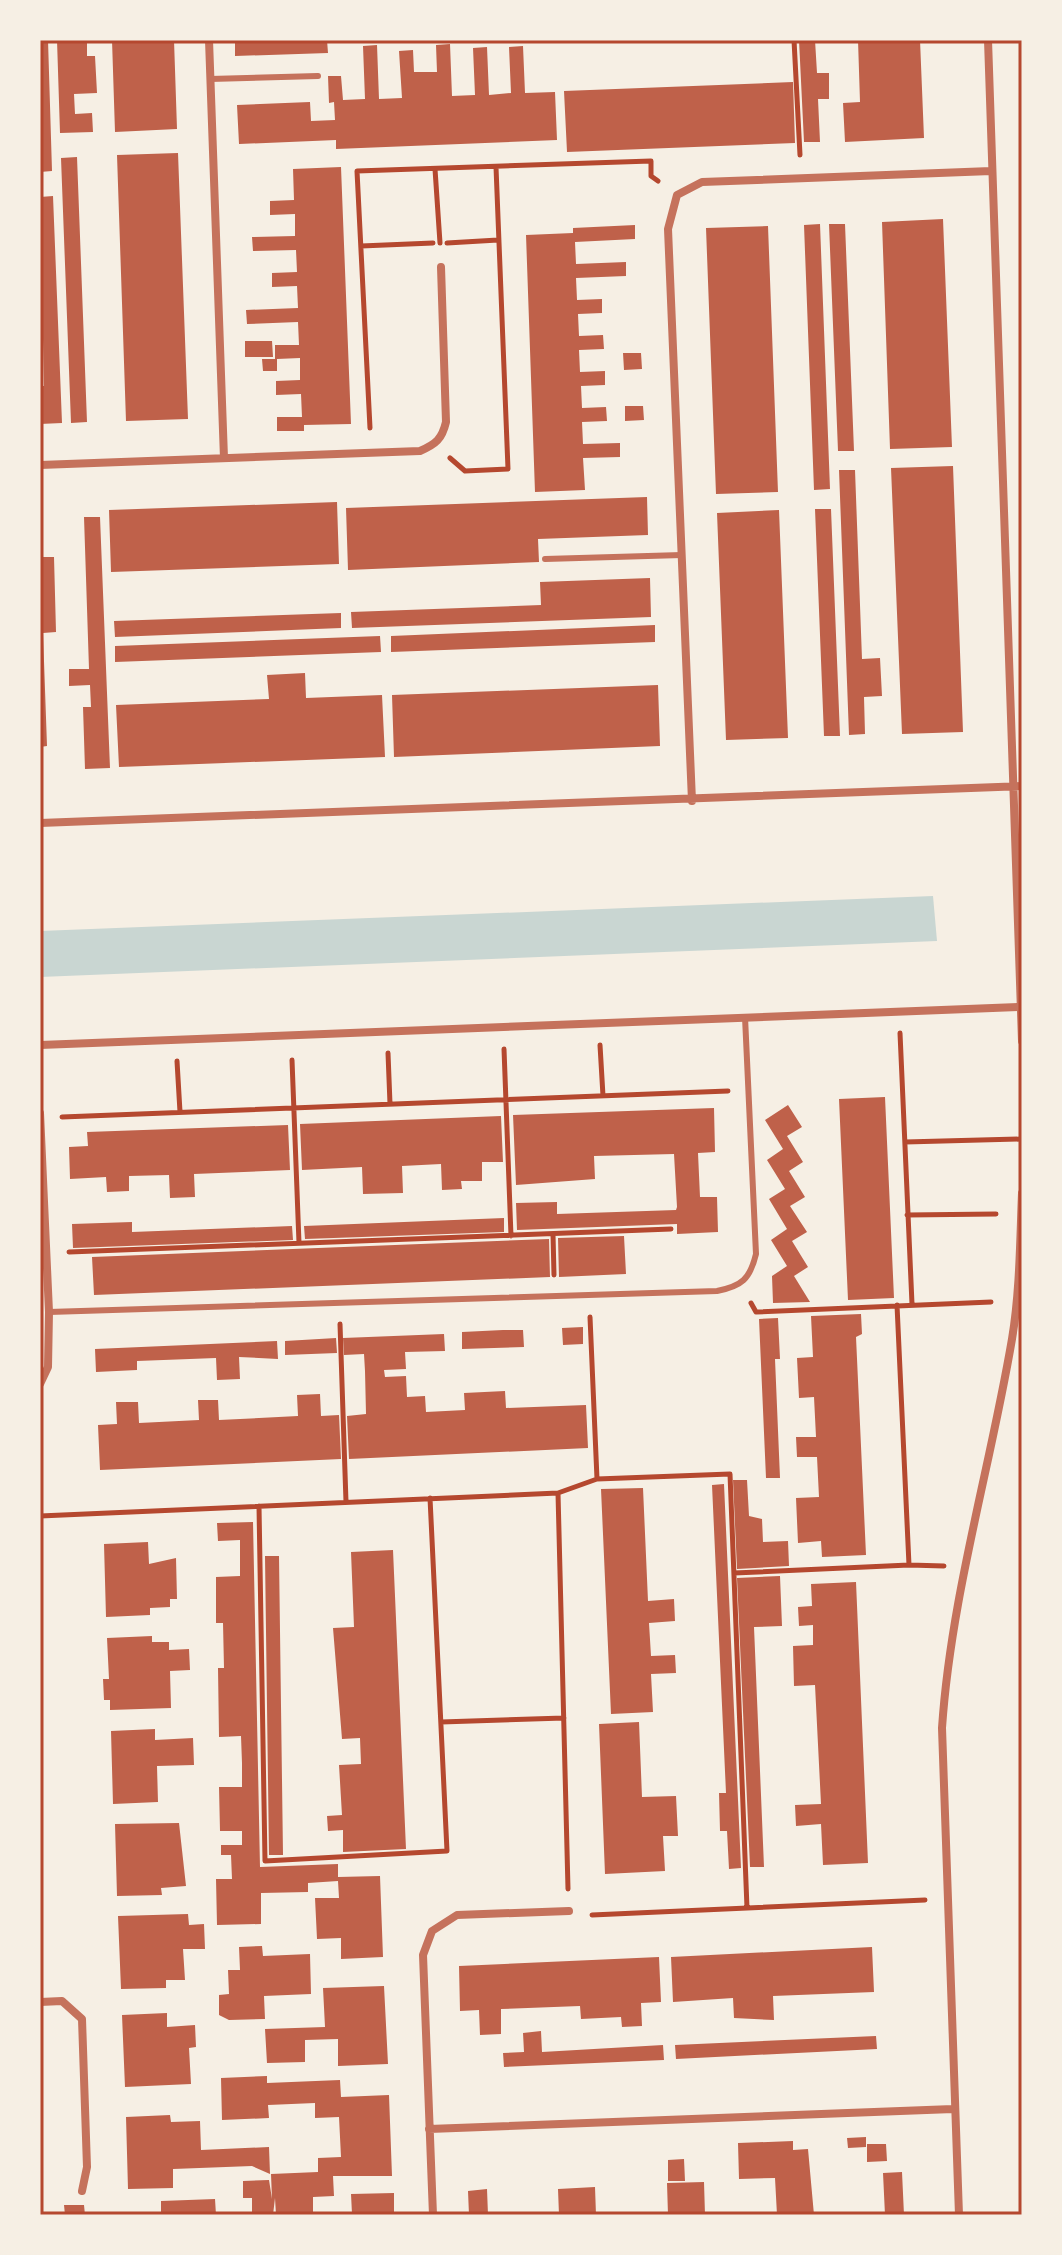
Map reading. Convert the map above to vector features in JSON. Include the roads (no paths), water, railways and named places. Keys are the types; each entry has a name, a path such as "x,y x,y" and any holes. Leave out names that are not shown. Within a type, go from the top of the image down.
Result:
{"street":[{"path":"209,40 224,458"},
{"path":"988,40 1018,787 1022,1041"},
{"path":"692,801 668,229 677,195 702,182 991,171"},
{"path":"40,465 420,451 434,445 442,437 446,422 441,267"},
{"path":"40,823 1018,787"},
{"path":"40,1045 1021,1007"},
{"path":"40,1115 49,1312 48,1367 40,1384"},
{"path":"959,2215 946,1898 942,1728 945,1676 964,1566 1017,1338 1022,1193"},
{"path":"433,2215 423,1955 432,1931 457,1915 569,1911"},
{"path":"40,2002 62,2001 82,2019 87,2167 82,2191"},
{"path":"429,2129 953,2109"}],"lane":[{"path":"210,79 318,76"},
{"path":"545,559 682,555"},
{"path":"49,1312 717,1291 740,1286 751,1273 756,1254 745,1017"}]}
